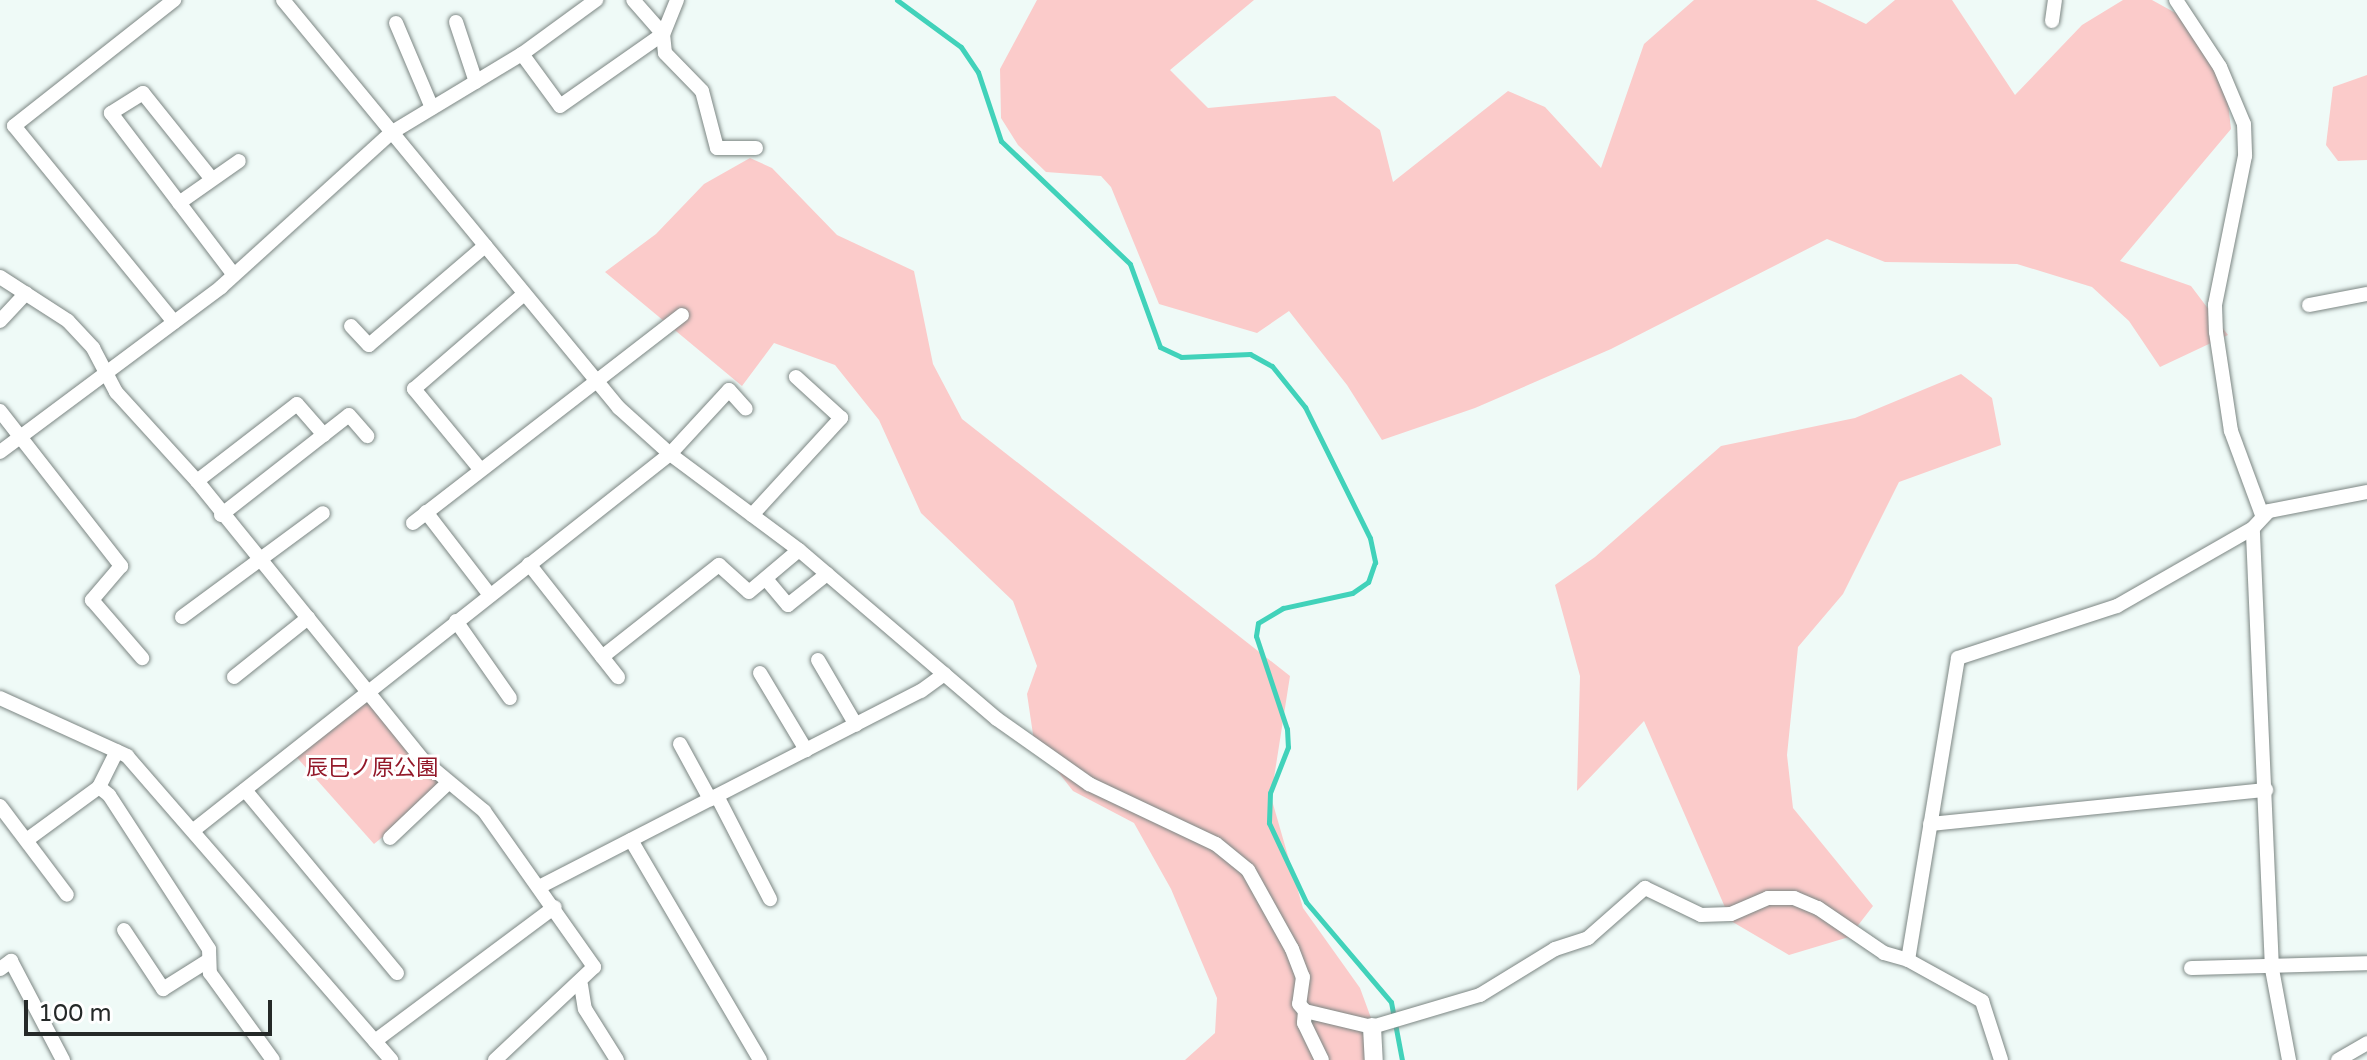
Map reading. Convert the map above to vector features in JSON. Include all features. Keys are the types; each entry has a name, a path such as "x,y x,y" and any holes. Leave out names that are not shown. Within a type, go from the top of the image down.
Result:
{"street":[{"path":"174,0 14,126 174,322"},
{"path":"283,0 595,379 670,454 799,550 944,674 1089,784 1216,844 1248,870 1298,963 1303,977 1299,1004 1305,1011 1372,1027 1494,989 1537,959 1588,938 1645,888 1686,911 1719,917 1768,898 1794,898 1818,908 1884,953 1908,960 1982,1001 2001,1060"},
{"path":"0,452 234,275 391,133 522,54 596,0"},
{"path":"633,0 663,34 671,61 702,91 717,148 756,148"},
{"path":"522,54 560,106 663,34 677,0"},
{"path":"2052,21 2055,0"},
{"path":"2176,0 2226,78 2244,124 2245,156 2215,305 2216,332 2231,431 2258,521 2272,969 2289,1060"},
{"path":"456,22 476,82"},
{"path":"396,23 432,108"},
{"path":"211,178 143,93 111,113 234,275"},
{"path":"179,203 239,161"},
{"path":"351,326 369,345 485,246"},
{"path":"0,277 68,321 107,372 116,392 197,481 221,515 447,784 484,811 541,886 594,967 581,985 495,1060"},
{"path":"0,321 26,293"},
{"path":"480,469 414,389 524,294"},
{"path":"2309,305 2367,294"},
{"path":"413,523 595,379 682,315"},
{"path":"752,515 841,418 796,377"},
{"path":"195,829 670,454 729,390 746,409"},
{"path":"197,481 297,404 324,435"},
{"path":"0,411 121,566 92,600 142,658"},
{"path":"221,515 349,415 367,436"},
{"path":"1908,960 1958,658 2117,606 2258,521 2367,492"},
{"path":"426,512 490,595"},
{"path":"182,617 323,513"},
{"path":"602,657 719,565 749,592 799,550"},
{"path":"529,564 618,677"},
{"path":"766,579 788,605 827,574"},
{"path":"234,677 308,618"},
{"path":"456,621 510,698"},
{"path":"818,660 856,725"},
{"path":"760,673 806,750"},
{"path":"541,886 856,725 944,674"},
{"path":"0,698 117,751 195,829 391,1060"},
{"path":"680,744 770,899"},
{"path":"28,839 99,787 117,751"},
{"path":"390,838 447,784"},
{"path":"99,787 109,795 209,949 210,973 273,1060"},
{"path":"245,790 397,973"},
{"path":"1930,824 2266,790"},
{"path":"0,806 28,839 67,895"},
{"path":"631,840 760,1060"},
{"path":"375,1041 555,907"},
{"path":"124,930 163,989 209,960"},
{"path":"0,969 11,961 63,1060"},
{"path":"2191,968 2272,969 2367,963"},
{"path":"581,985 585,1009 617,1060"},
{"path":"1305,1011 1304,1023 1322,1060"},
{"path":"1372,1027 1374,1060"},
{"path":"2338,1060 2367,1043"}],"green space":[{"path":"1037,0 1254,0 1170,70 1208,108 1335,96 1380,130 1393,182 1508,91 1545,107 1601,168 1644,44 1694,0 1816,0 1866,24 1895,0 1952,0 2015,95 2082,25 2123,0 2152,0 2190,21 2224,69 2231,129 2120,261 2191,286 2228,335 2160,367 2129,321 2092,287 2017,264 1885,262 1827,239 1611,349 1475,408 1382,440 1347,385 1289,311 1257,333 1159,304 1111,187 1101,176 1046,172 1018,145 1001,118 1000,69"},
{"path":"2367,75 2367,160 2338,161 2326,145 2333,87"},
{"path":"750,158 772,168 837,235 914,271 933,364 962,419 1290,676 1271,797 1303,908 1360,988 1378,1037 1376,1060 1185,1060 1215,1033 1217,998 1171,889 1134,823 1073,791 1034,741 1027,694 1037,666 1013,601 921,513 879,420 835,365 774,343 742,386 605,272 656,234 704,184"},
{"path":"1961,374 1992,398 2001,445 1899,482 1843,594 1798,647 1787,755 1793,808 1873,906 1849,937 1789,955 1731,921 1644,721 1577,791 1580,676 1555,585 1595,557 1721,446 1855,418"},
{"name":"辰巳ノ原公園","path":"368,690 447,784 374,844 292,752"}],"waterway":[{"path":"897,0 961,47 978,72 1001,141 1130,264 1160,347 1181,357 1250,354 1272,366 1305,407 1370,538 1375,562 1368,582 1352,593 1283,608 1258,623 1256,636 1287,729 1288,747 1270,793 1269,823 1306,902 1391,1002 1402,1060"}]}
